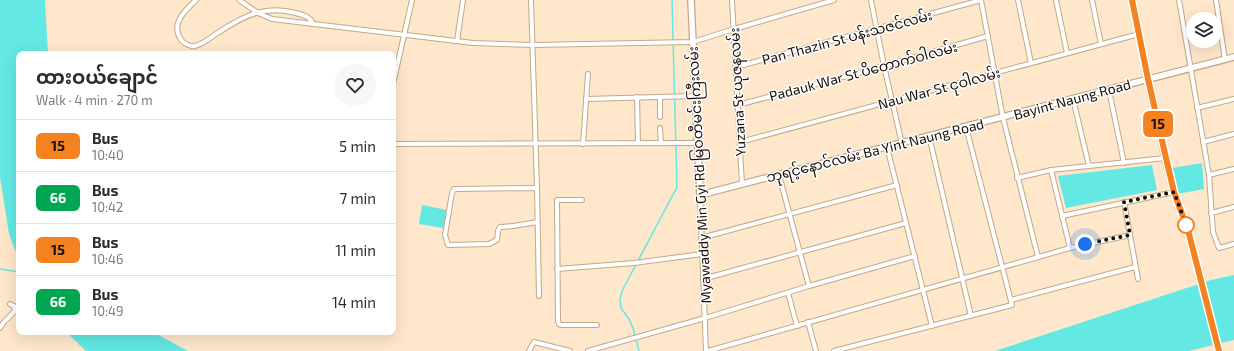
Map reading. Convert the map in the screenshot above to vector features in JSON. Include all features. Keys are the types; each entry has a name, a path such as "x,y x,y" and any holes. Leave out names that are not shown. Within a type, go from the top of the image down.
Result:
{"main road":[{"name":"Myawaddy Min Gyi Rd မြဝတီမင်းကြီးလမ်း","path":"691,0 700,195"},
{"path":"1132,0 1148,79 1174,192 1188,230 1219,351"},
{"name":"Bayint Naung Road","path":"1002,118 1234,57"},
{"name":"ဘုရင့်နောင်လမ်း Ba Yint Naung Road","path":"700,195 1002,118"}],"street":[{"path":"196,0 185,11 177,24 176,31 183,43 193,46 200,45 220,31 256,12 269,10 295,13 309,17 314,24"},
{"path":"239,0 256,12 272,19 473,43 533,45 693,42 834,0"},
{"path":"396,60 404,35 412,0"},
{"path":"457,41 462,0"},
{"path":"531,0 539,296"},
{"name":"Yuzana St ယုဇနလမ်း","path":"732,0 742,185"},
{"path":"871,0 902,144"},
{"path":"981,0 1002,118 1038,256"},
{"name":"Pan Thazin St ပန်းသဇင်လမ်း","path":"736,67 981,0"},
{"path":"1018,0 1030,63"},
{"path":"1056,0 1067,53"},
{"path":"1092,0 1101,44"},
{"path":"1179,0 1209,175 1213,232 1218,248 1234,244"},
{"path":"1216,0 1225,60"},
{"name":"Nau War St ငုဝါလမ်း","path":"740,142 1139,34"},
{"name":"Padauk War St ပိတောက်ဝါလမ်း","path":"738,104 884,66 988,36"},
{"path":"583,144 588,74"},
{"path":"1109,90 1124,163"},
{"path":"586,98 695,96"},
{"path":"637,97 638,143"},
{"path":"660,97 660,117"},
{"path":"1073,99 1089,166"},
{"path":"1197,108 1234,99"},
{"path":"834,351 1012,306 966,127"},
{"path":"660,128 661,143"},
{"path":"1203,142 1234,134"},
{"path":"929,136 970,316"},
{"path":"396,144 698,143"},
{"path":"887,148 932,326"},
{"path":"1017,178 1051,170 1166,158"},
{"path":"1209,175 1234,169"},
{"path":"1051,170 1070,248"},
{"path":"779,175 809,286"},
{"path":"701,238 897,186"},
{"path":"537,188 454,189 445,235 448,245 489,244 497,240 500,227 538,222"},
{"path":"1062,216 1174,192"},
{"name":"Myawaddy Min Gyi Rd မြဝတီမင်းကြီးလမ်း","path":"700,195 707,351"},
{"path":"582,200 557,200 558,324 597,325"},
{"path":"1124,202 1138,279"},
{"path":"1211,213 1234,207"},
{"path":"703,279 906,223"},
{"path":"707,351 1038,256 1130,235"},
{"path":"557,269 634,263 702,254"},
{"path":"588,351 596,350 915,256"},
{"path":"1011,300 1136,267"},
{"path":"788,293 797,326"},
{"path":"0,328 15,311 14,306 10,304"},
{"path":"808,322 816,351"},
{"path":"529,351 534,342 570,351"}],"water":[{"path":"0,0 45,0 48,51 16,51 16,252 9,234 0,177"},
{"path":"1202,163 1204,189 1177,194 1172,168"},
{"path":"1152,165 1157,190 1066,208 1058,176"},
{"path":"422,205 447,210 443,228 419,224"},
{"path":"1234,275 1234,340 1189,351 995,351 1211,280"},
{"path":"69,335 159,335 188,351 86,351"}],"waterway":[{"path":"639,351 633,328 629,319 621,308 620,300 622,291 677,187 672,0"},
{"path":"0,269 16,272"}],"bus line":[{"name":"15","path":"1132,0 1148,79 1174,192 1188,230 1219,351"}],"route":[{"path":"1085,244 1130,235 1124,202 1174,192 1188,230 1186,225"}]}
